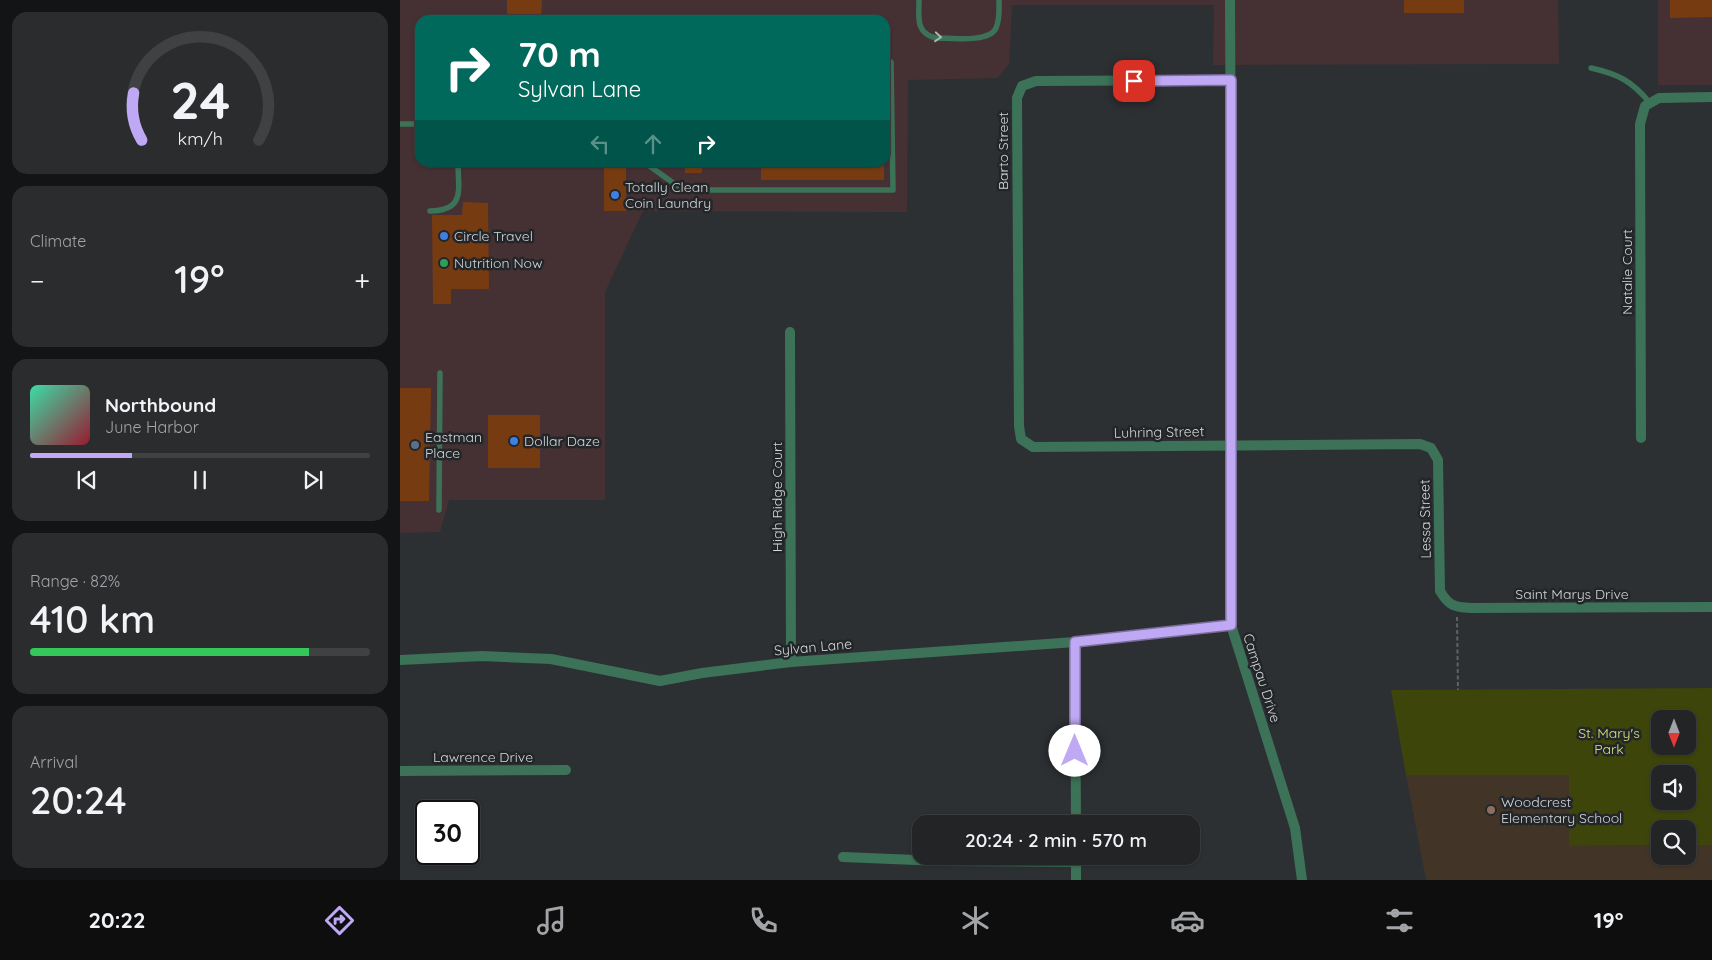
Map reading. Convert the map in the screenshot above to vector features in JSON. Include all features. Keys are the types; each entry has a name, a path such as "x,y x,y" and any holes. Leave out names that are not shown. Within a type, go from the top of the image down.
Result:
{"street":[{"name":"Campau Drive","path":"1230,0 1231,625 1295,828 1302,880"},
{"name":"Barto Street","path":"1019,426 1017,98 1022,86 1036,81 1231,80"},
{"path":"1648,105 1659,98 1712,97"},
{"name":"Natalie Court","path":"1641,438 1640,124 1648,105"},
{"name":"High Ridge Court","path":"790,332 791,662"},
{"name":"Luhring Street","path":"1019,426 1022,439 1033,447 1420,444 1431,448"},
{"name":"Lessa Street","path":"1431,448 1438,460 1440,592 1446,602 1457,607"},
{"name":"Saint Marys Drive","path":"1457,607 1712,607"},
{"name":"Sylvan Lane","path":"400,660 482,656 551,659 660,681 702,673 791,662 1075,642 1231,625"},
{"path":"1075,642 1076,815"},
{"name":"Lawrence Drive","path":"400,771 566,770"},
{"path":"843,857 912,860"},
{"path":"1076,865 1076,880"}],"lane":[{"path":"919,0 921,30 928,36 936,38 981,38 990,36 996,30 999,19 999,0"},
{"path":"651,167 683,190 893,190 891,62"},
{"path":"1591,68 1618,75 1636,87 1648,105"},
{"path":"400,124 415,124"},
{"path":"430,211 448,208 455,204 458,197 458,167"},
{"path":"439,510 440,373"}],"path":[{"path":"1457,607 1458,690"}],"shaded area":[{"path":"400,0 1558,0 1559,64 1213,65 1214,5 1012,5 1009,64 997,78 908,80 907,212 643,211 605,292 605,500 449,500 440,532 400,533"},
{"path":"1658,0 1712,0 1712,85 1658,85"},
{"name":"Woodcrest Elementary School","path":"1406,775 1570,775 1569,846 1651,845 1651,865 1696,865 1696,845 1712,845 1712,880 1426,880"}],"green space":[{"name":"St. Mary's Park","path":"1712,688 1712,845 1696,845 1696,820 1651,820 1651,845 1569,846 1569,775 1406,775 1391,690"}],"building":[{"path":"507,0 542,0 541,15 507,15"},
{"path":"1404,0 1464,0 1464,13 1404,13"},
{"path":"1670,0 1712,0 1712,17 1670,18"},
{"name":"Totally Clean Coin Laundry","path":"604,167 626,167 626,211 604,211"},
{"path":"685,167 702,167 702,173 685,173"},
{"path":"761,167 884,167 884,180 761,180"},
{"path":"463,202 488,203 489,289 451,289 451,304 433,304 432,215 462,215"},
{"name":"Eastman Place","path":"400,388 431,388 429,501 400,501"},
{"name":"Dollar Daze","path":"488,415 540,415 540,468 488,468"}],"place":[{"name":"Totally Clean Coin Laundry","path":"615,195"},
{"name":"Circle Travel","path":"444,236"},
{"name":"Nutrition Now","path":"444,263"},
{"name":"Dollar Daze","path":"514,441"},
{"name":"Eastman Place","path":"415,445"},
{"name":"Woodcrest Elementary School","path":"1491,810"}],"route":[{"path":"1075,751 1075,642 1231,625 1231,80 1134,81"}]}
